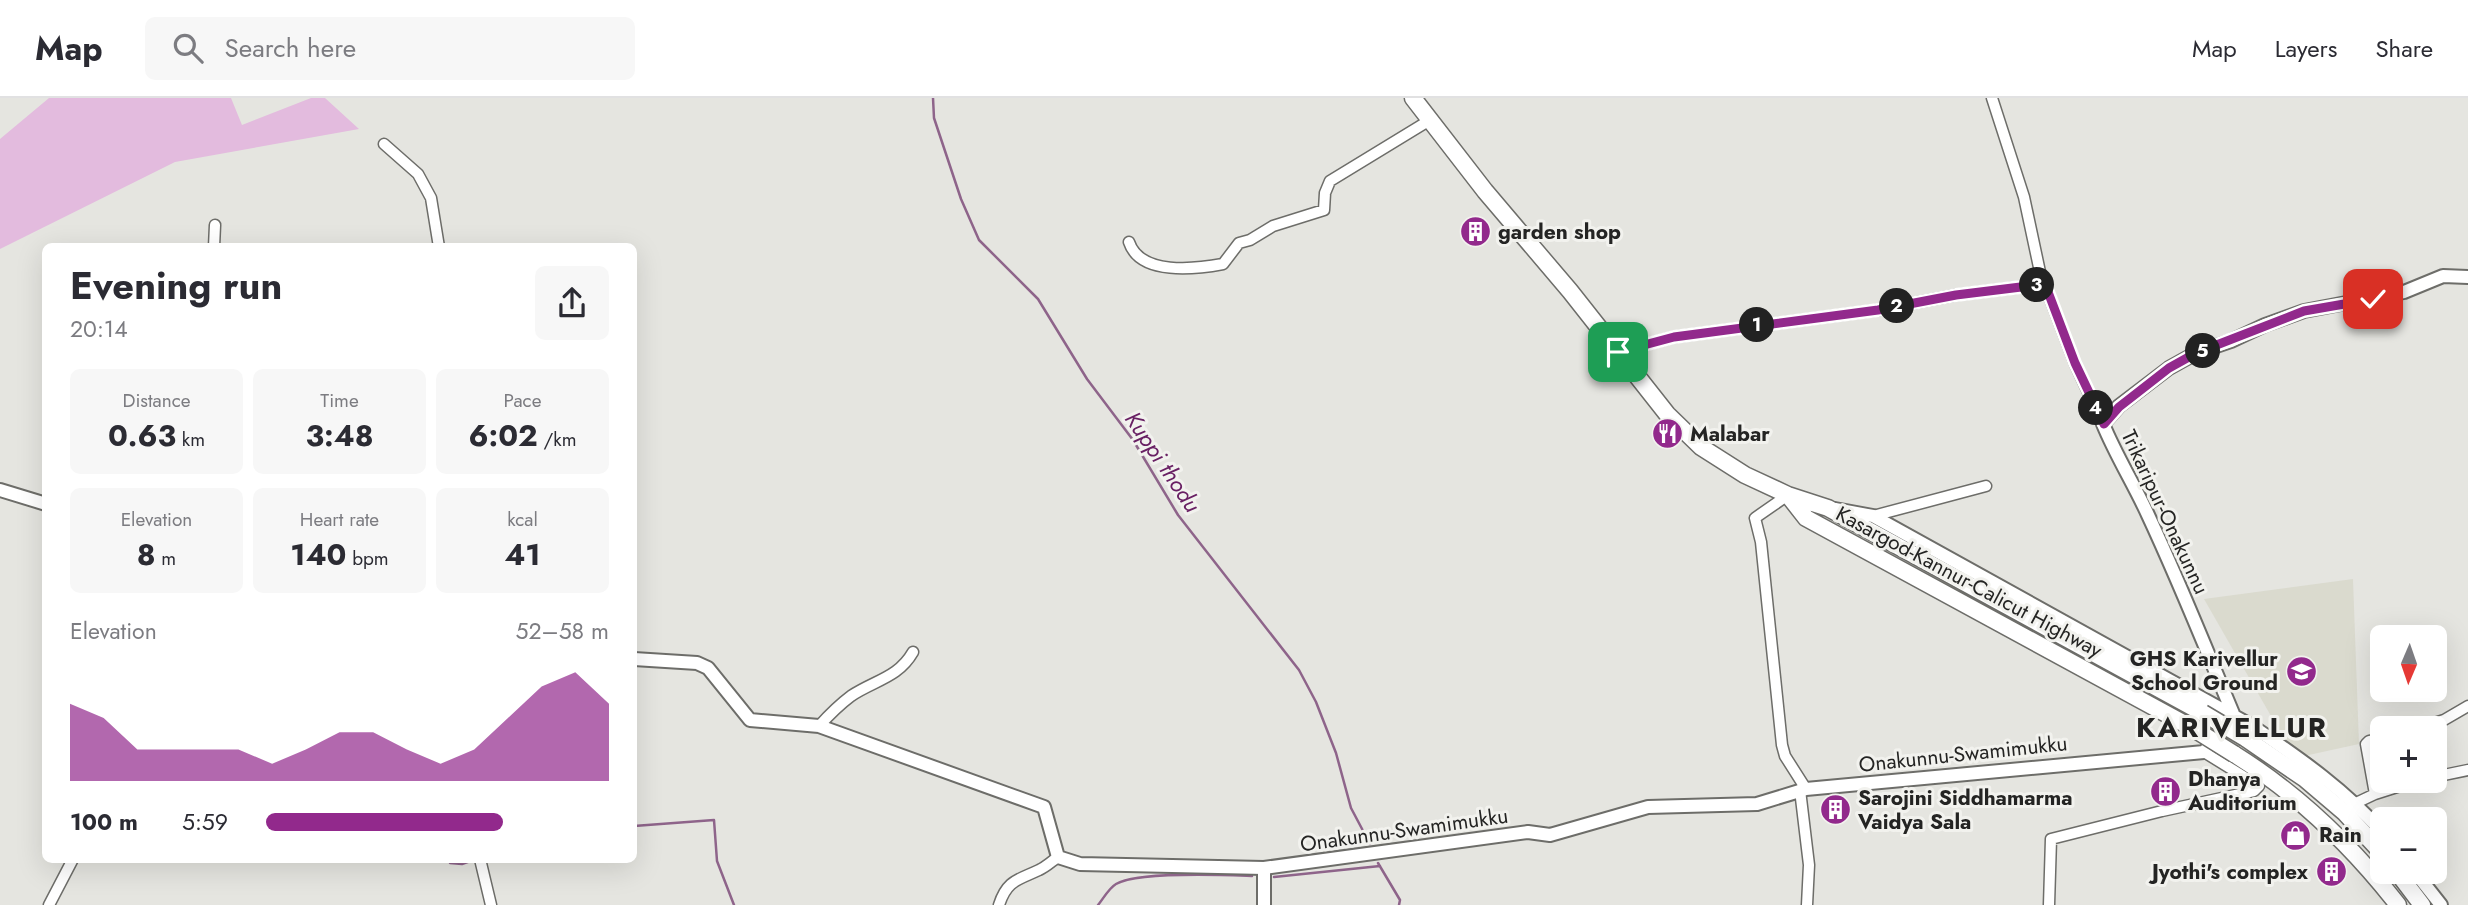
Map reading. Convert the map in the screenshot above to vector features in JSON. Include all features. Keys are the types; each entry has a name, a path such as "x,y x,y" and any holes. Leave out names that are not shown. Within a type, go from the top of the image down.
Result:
{"highway":[{"name":"Kasargod-Kannur-Calicut Highway","path":"1413,98 1485,191 1570,291 1667,414 1701,447 1745,475 1788,495 1828,508 2203,713 2305,779 2345,813 2370,840"},
{"name":"Kasargod-Kannur-Calicut Highway","path":"1788,495 1806,518 2194,729 2234,754 2297,798 2336,834 2398,905"},
{"path":"2406,884 2422,905"}],"street":[{"path":"1992,98 2024,197 2040,272 2075,363 2104,424"},
{"path":"1129,242 1133,252 1148,262 1163,266 1194,268 1223,264 1239,243 1250,240 1273,226 1324,210 1325,193 1330,181 1430,120"},
{"path":"384,144 418,174 431,198 438,243"},
{"path":"214,243 215,225"},
{"name":"Trikaripur-Onakunnu","path":"2234,716 2147,511 2113,450 2104,424 2119,407 2169,368 2196,353 2265,325 2304,311 2404,292 2443,276 2468,277"},
{"path":"1618,352 1674,337 1878,310 1956,295 2045,284"},
{"path":"1873,516 1986,486"},
{"path":"0,490 42,503"},
{"path":"1788,495 1755,518 1761,542 1782,745 1803,789 1809,864 1807,905"},
{"path":"1828,508 1873,516 2234,716 2306,763 2356,803 2370,819"},
{"path":"819,726 852,695 902,669 913,652"},
{"path":"637,659 697,663 708,668 750,720 819,726 1045,807 1058,857 1042,869 1014,881 1006,888 999,905"},
{"path":"2447,718 2468,706"},
{"path":"2049,905 2052,839 2254,791 2259,786 2204,752 2234,716"},
{"path":"2370,741 2366,744 2370,766"},
{"name":"Onakunnu-Swamimukku","path":"1058,857 1080,864 1264,868 1528,832 1550,835 1648,807 1757,804 1803,789 2204,752"},
{"path":"2447,774 2468,770"},
{"path":"2356,803 2378,793"},
{"path":"49,905 71,863"},
{"path":"482,863 491,905"},
{"path":"1264,868 1264,905"},
{"path":"2424,884 2441,905"}],"shaded area":[{"path":"49,98 231,98 242,125 311,98 325,98 359,129 175,162 0,249 0,139"},
{"name":"GHS Karivellur School Ground","path":"2353,579 2359,744 2295,758 2204,599"}],"waterway":[{"name":"Kuppi thodu","path":"933,98 934,118 961,199 979,240 1038,299 1087,379 1133,440 1178,515 1299,670 1316,702 1336,753 1351,808 1370,844"},
{"path":"637,826 714,820 717,861 734,905"},
{"path":"450,863 465,863"},
{"path":"1378,863 1400,900 1399,905"},
{"path":"1274,877 1380,866"},
{"path":"1098,905 1113,886 1127,880 1182,875 1252,876"}],"place":[{"name":"garden shop","path":"1475,232"},
{"name":"Malabar","path":"1667,434"},
{"name":"GHS Karivellur School Ground","path":"2301,671"},
{"name":"Dhanya Auditorium","path":"2165,791"},
{"name":"Sarojini Siddhamarma Vaidya Sala","path":"1835,810"},
{"name":"Rain","path":"2296,835"},
{"name":"Jyothi's complex","path":"2331,872"}],"district":[{"name":"KARIVELLUR","path":"2232,727"}],"route":[{"path":"1618,352 1674,337 1878,310 1956,295 2045,284 2075,363 2104,424 2119,407 2169,368 2196,353 2304,311 2373,299"}]}
